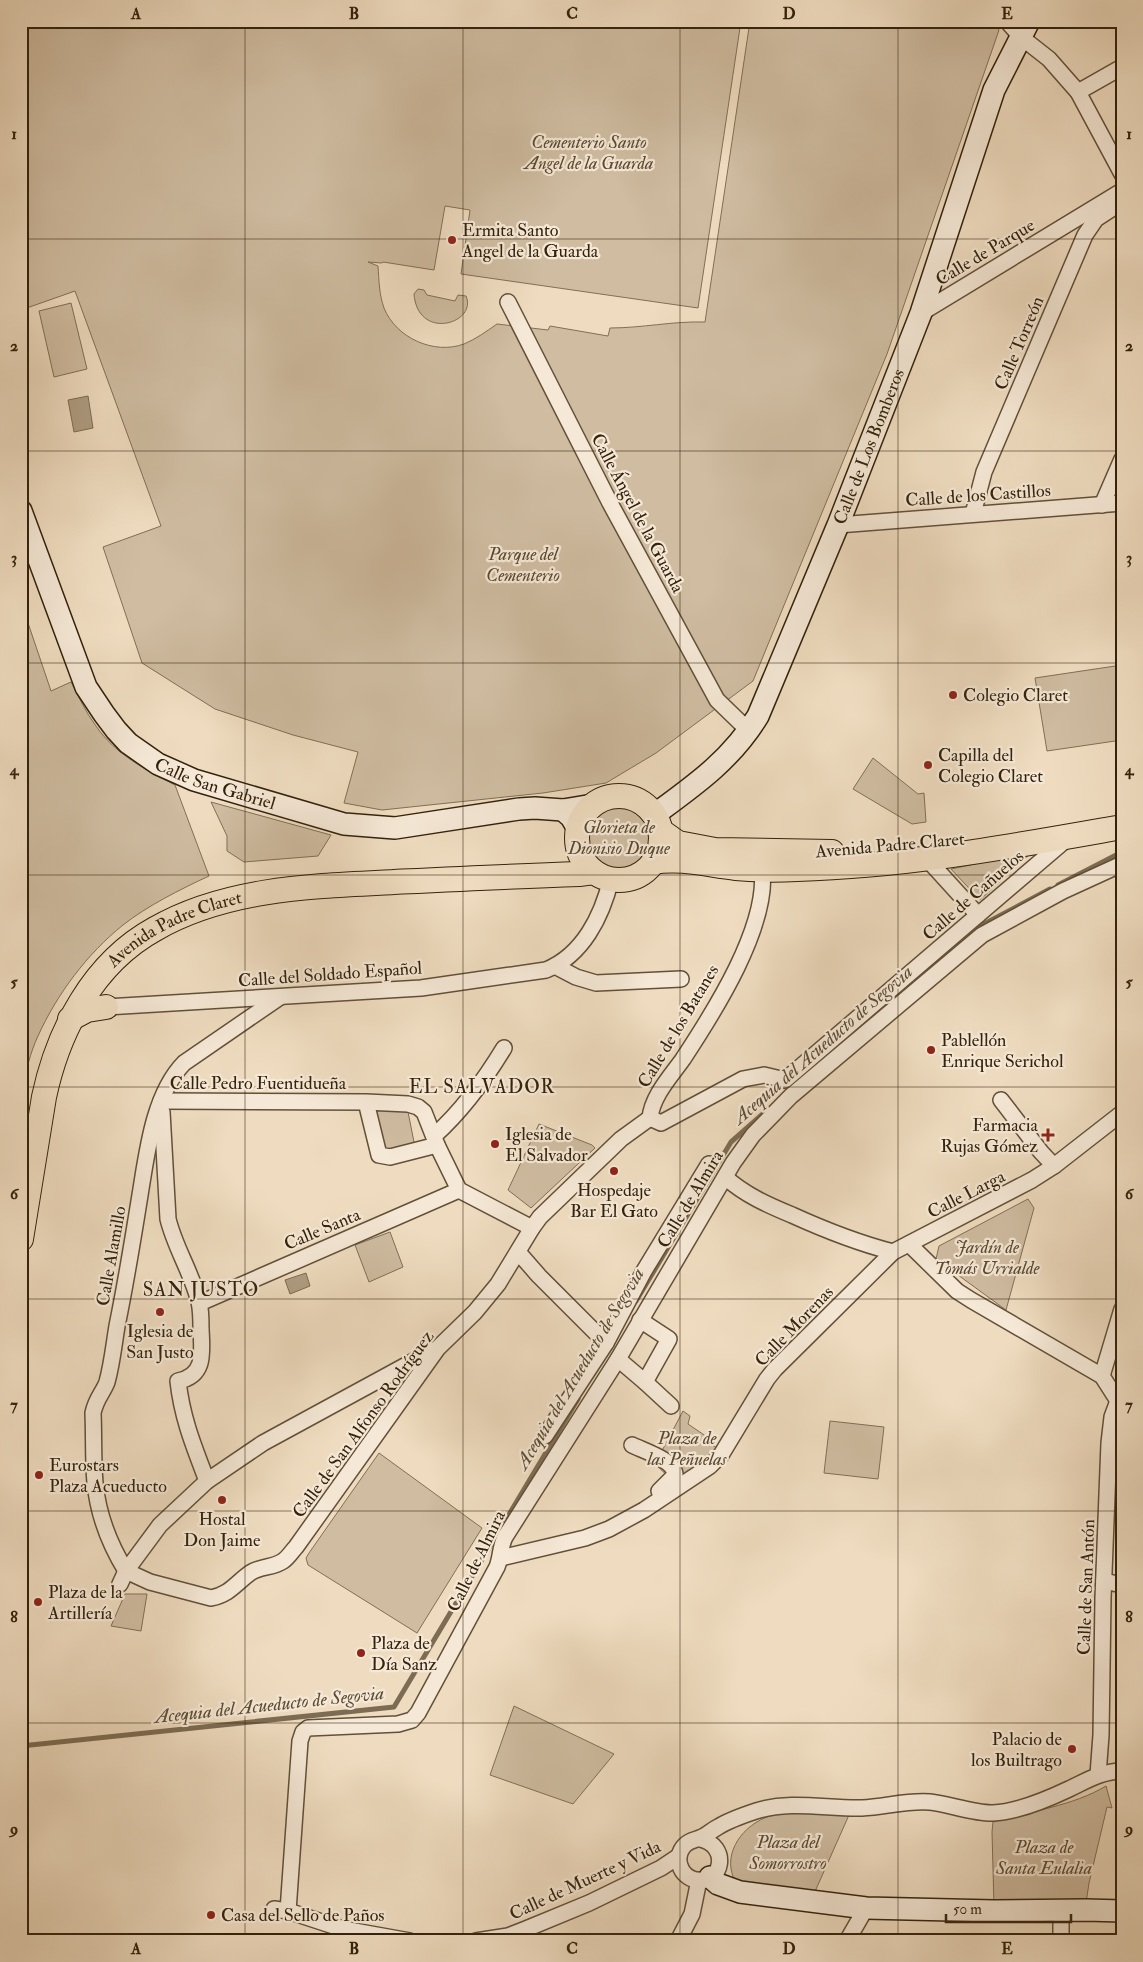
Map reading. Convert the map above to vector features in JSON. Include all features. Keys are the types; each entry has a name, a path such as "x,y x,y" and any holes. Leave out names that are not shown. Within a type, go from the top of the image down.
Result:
{"main road":[{"path":"626,796 642,802 658,823 660,846 653,862 636,876 625,880 603,876 586,864 578,837 583,816 594,804 608,797 626,796"},
{"name":"Avenida Padre Claret","path":"658,823 678,843 715,850 827,852 906,847 965,840 1122,812"},
{"name":"Avenida Padre Claret","path":"653,862 678,859 737,868 797,869 928,860 1122,827"},
{"name":"Avenida Padre Claret","path":"535,875 564,863 578,837"},
{"name":"Avenida Padre Claret","path":"21,1240 48,1078 70,1019 98,979 121,954 154,929 187,914 237,898 283,891 351,885 535,875 579,874 603,876"},
{"path":"98,979 97,997 106,1006"},
{"path":"70,1019 87,1010 106,1006"}],"street":[{"path":"1019,26 1078,92 1122,174"},
{"name":"Calle de Los Bomberos","path":"658,823 724,760 749,732 758,716 838,525 921,313 994,90 1019,26"},
{"path":"1078,92 1122,67"},
{"name":"Calle de Parque","path":"921,313 1122,191"},
{"name":"Calle Torreón","path":"973,514 984,472 1085,235 1096,219 1122,202"},
{"path":"1068,224 1085,235"},
{"name":"Calle Ángel de la Guarda","path":"508,302 610,503 717,700 749,732"},
{"path":"1102,505 1122,459"},
{"name":"Calle de los Castillos","path":"838,525 1122,503"},
{"name":"Calle San Gabriel","path":"21,511 86,687 104,714 128,743 158,764 194,780 353,825 395,828 518,809 563,810 594,804"},
{"path":"563,810 571,817 578,837"},
{"name":"Calle de Cañuelos","path":"650,1118 661,1123 743,1079 764,1075 786,1080 1070,836"},
{"name":"Avenida Padre Claret","path":"928,860 978,915"},
{"name":"Calle de Cañuelos","path":"791,1096 982,935 1063,891 1122,864"},
{"name":"Calle de los Batanes","path":"650,1118 655,1100 714,1010 742,954 759,911 762,896 762,869"},
{"name":"Calle del Soldado Español","path":"106,1006 421,988 537,972 555,966 571,954 593,926 603,909 603,876"},
{"path":"555,966 576,977 596,983 681,979"},
{"name":"Calle Alamillo","path":"123,1578 108,1533 95,1483 93,1413 95,1403 106,1383 131,1254 148,1146 172,1078 184,1063 280,996"},
{"name":"Calle Pedro Fuentidueña","path":"366,1102 379,1156 390,1157 436,1141 468,1103 504,1048"},
{"name":"Calle de Almira","path":"410,1941 343,1929 281,1910 302,1732 308,1728 398,1724 412,1720 418,1713 492,1578 501,1558 504,1538 618,1359 725,1177 753,1135 791,1096"},
{"path":"1001,1100 1054,1166"},
{"name":"Calle Pedro Fuentidueña","path":"162,1107 366,1102 408,1104 418,1107 424,1112 436,1141"},
{"path":"162,1107 168,1219 172,1234 200,1303 201,1361 192,1376 178,1381 184,1422 207,1481"},
{"name":"Calle Larga","path":"893,1252 1032,1180 1054,1166 1122,1113"},
{"name":"Calle de San Alfonso Rodríguez","path":"123,1578 150,1582 211,1598 220,1596 234,1588 251,1573 260,1568 284,1561 314,1523 438,1348 475,1312 498,1284 540,1217 622,1139 650,1118"},
{"path":"436,1141 459,1190 532,1228"},
{"name":"Calle de Almira","path":"545,1436 606,1343 644,1272 709,1164"},
{"path":"725,1177 742,1191 820,1228 893,1252"},
{"name":"Calle Santa","path":"200,1303 459,1190"},
{"path":"909,1244 957,1290 971,1300 1102,1376 1120,1402"},
{"path":"518,1252 538,1276 606,1343"},
{"name":"Calle Morenas","path":"501,1558 585,1538 618,1524 644,1510 717,1460 775,1369 893,1252"},
{"path":"1102,1376 1122,1309"},
{"path":"640,1320 668,1339 645,1382"},
{"path":"123,1578 160,1525 207,1481 262,1443 438,1348"},
{"path":"618,1359 672,1406"},
{"name":"Calle de San Antón","path":"1098,1774 1101,1735 1104,1581 1110,1428 1112,1417 1120,1402"},
{"path":"632,1445 667,1462 673,1467 675,1473 672,1479 659,1491 644,1510"},
{"path":"1104,1581 1122,1584"},
{"path":"1122,1771 1098,1774 1034,1804 993,1814 916,1801 859,1808 785,1805 767,1808 719,1826 700,1838 689,1842 681,1850 679,1856 683,1873 688,1877 705,1879 740,1892 866,1908 1122,1911"},
{"path":"678,1941 692,1914 705,1879 718,1868 720,1857 716,1846 700,1838"},
{"name":"Calle de Muerte y Vida","path":"476,1941 508,1936 535,1926 662,1868 679,1856"},
{"path":"847,1941 866,1908"},
{"path":"1061,1910 1061,1941"}],"green space":[{"name":"Parque del Cementerio","path":"21,21 741,21 698,308 461,274 470,210 445,206 434,270 383,262 368,262 378,266 382,303 397,328 417,341 429,345 452,347 464,344 497,324 548,330 550,326 608,336 610,328 705,322 750,21 994,21 999,30 887,354 753,681 656,753 606,783 543,793 382,810 344,803 358,752 293,735 215,709 142,663 103,547 161,526 75,291 21,310"},
{"path":"418,289 424,290 427,295 455,301 458,295 466,296 467,306 464,314 456,320 446,323 435,323 426,318 418,309 414,294"},
{"path":"71,303 87,369 54,377 39,311"},
{"path":"27,620 51,691 71,682 92,721 112,745 142,767 175,785 209,876 164,898 132,918 110,936 85,962 54,1005 38,1036 21,1090 21,623"},
{"path":"1122,665 1122,740 1047,751 1035,678"},
{"path":"873,758 918,794 924,793 926,822 912,824 853,789"},
{"path":"211,802 331,835 318,856 244,862 227,851 227,836"},
{"name":"Glorieta de Dionisio Duque","path":"619,805 632,807 642,815 650,825 652,838 650,851 642,861 632,869 619,871 606,869 596,861 588,851 586,838 588,825 596,815 606,807"},
{"path":"1032,852 980,900 951,869"},
{"path":"375,1110 408,1112 415,1147 385,1154"},
{"path":"539,1124 592,1145 595,1148 531,1208 508,1190"},
{"name":"Jardín de Tomás Urrialde","path":"1028,1199 1034,1208 1006,1310 936,1259 939,1246"},
{"path":"390,1232 403,1267 369,1282 355,1245"},
{"name":"Plaza de las Peñuelas","path":"683,1411 690,1416 688,1424 710,1439 708,1442 720,1450 674,1482 655,1464"},
{"path":"830,1421 884,1427 878,1479 824,1473"},
{"path":"379,1453 482,1528 417,1633 308,1565 306,1558"},
{"path":"125,1594 147,1594 141,1631 111,1626"},
{"path":"514,1706 614,1754 573,1804 490,1775"},
{"name":"Plaza de Santa Eulalia","path":"1106,1786 1112,1808 1107,1807 1086,1903 994,1906 993,1822 1080,1799"},
{"name":"Plaza del Somorrostro","path":"789,1812 849,1815 813,1896 757,1890 734,1879 731,1869 733,1849 744,1832 760,1820 772,1815"},
{"path":"1074,1934 1122,1936 1122,1941 1073,1941"}],"shaded area":[{"path":"88,396 93,428 74,432 68,400"},
{"path":"306,1273 310,1286 290,1294 285,1280"}],"waterway":[{"name":"Acequia del Acueducto de Segovia","path":"1058,885 1122,852"},
{"name":"Acequia del Acueducto de Segovia","path":"975,932 984,924 1050,889"},
{"name":"Acequia del Acueducto de Segovia","path":"636,1301 731,1142 764,1113"},
{"name":"Acequia del Acueducto de Segovia","path":"21,1746 394,1707 578,1399"}],"place":[{"name":"Ermita Santo Angel de la Guarda","path":"452,240"},
{"name":"Colegio Claret","path":"953,695"},
{"name":"Capilla del Colegio Claret","path":"928,765"},
{"name":"Pablellón Enrique Serichol","path":"931,1050"},
{"name":"Farmacia Rujas Gómez","path":"1048,1135"},
{"name":"Iglesia de El Salvador","path":"495,1144"},
{"name":"Hospedaje Bar El Gato","path":"614,1171"},
{"name":"Iglesia de San Justo","path":"160,1312"},
{"name":"Eurostars Plaza Acueducto","path":"39,1475"},
{"name":"Hostal Don Jaime","path":"222,1500"},
{"name":"Plaza de la Artillería","path":"38,1602"},
{"name":"Plaza de Día Sanz","path":"361,1653"},
{"name":"Palacio de los Builtrago","path":"1072,1749"},
{"name":"Casa del Sello de Paños","path":"211,1915"}],"district":[{"name":"EL SALVADOR","path":"482,1086"},
{"name":"SAN JUSTO","path":"201,1289"}],"park label":[{"name":"Cementerio Santo Angel de la Guarda","path":"589,152"}]}
